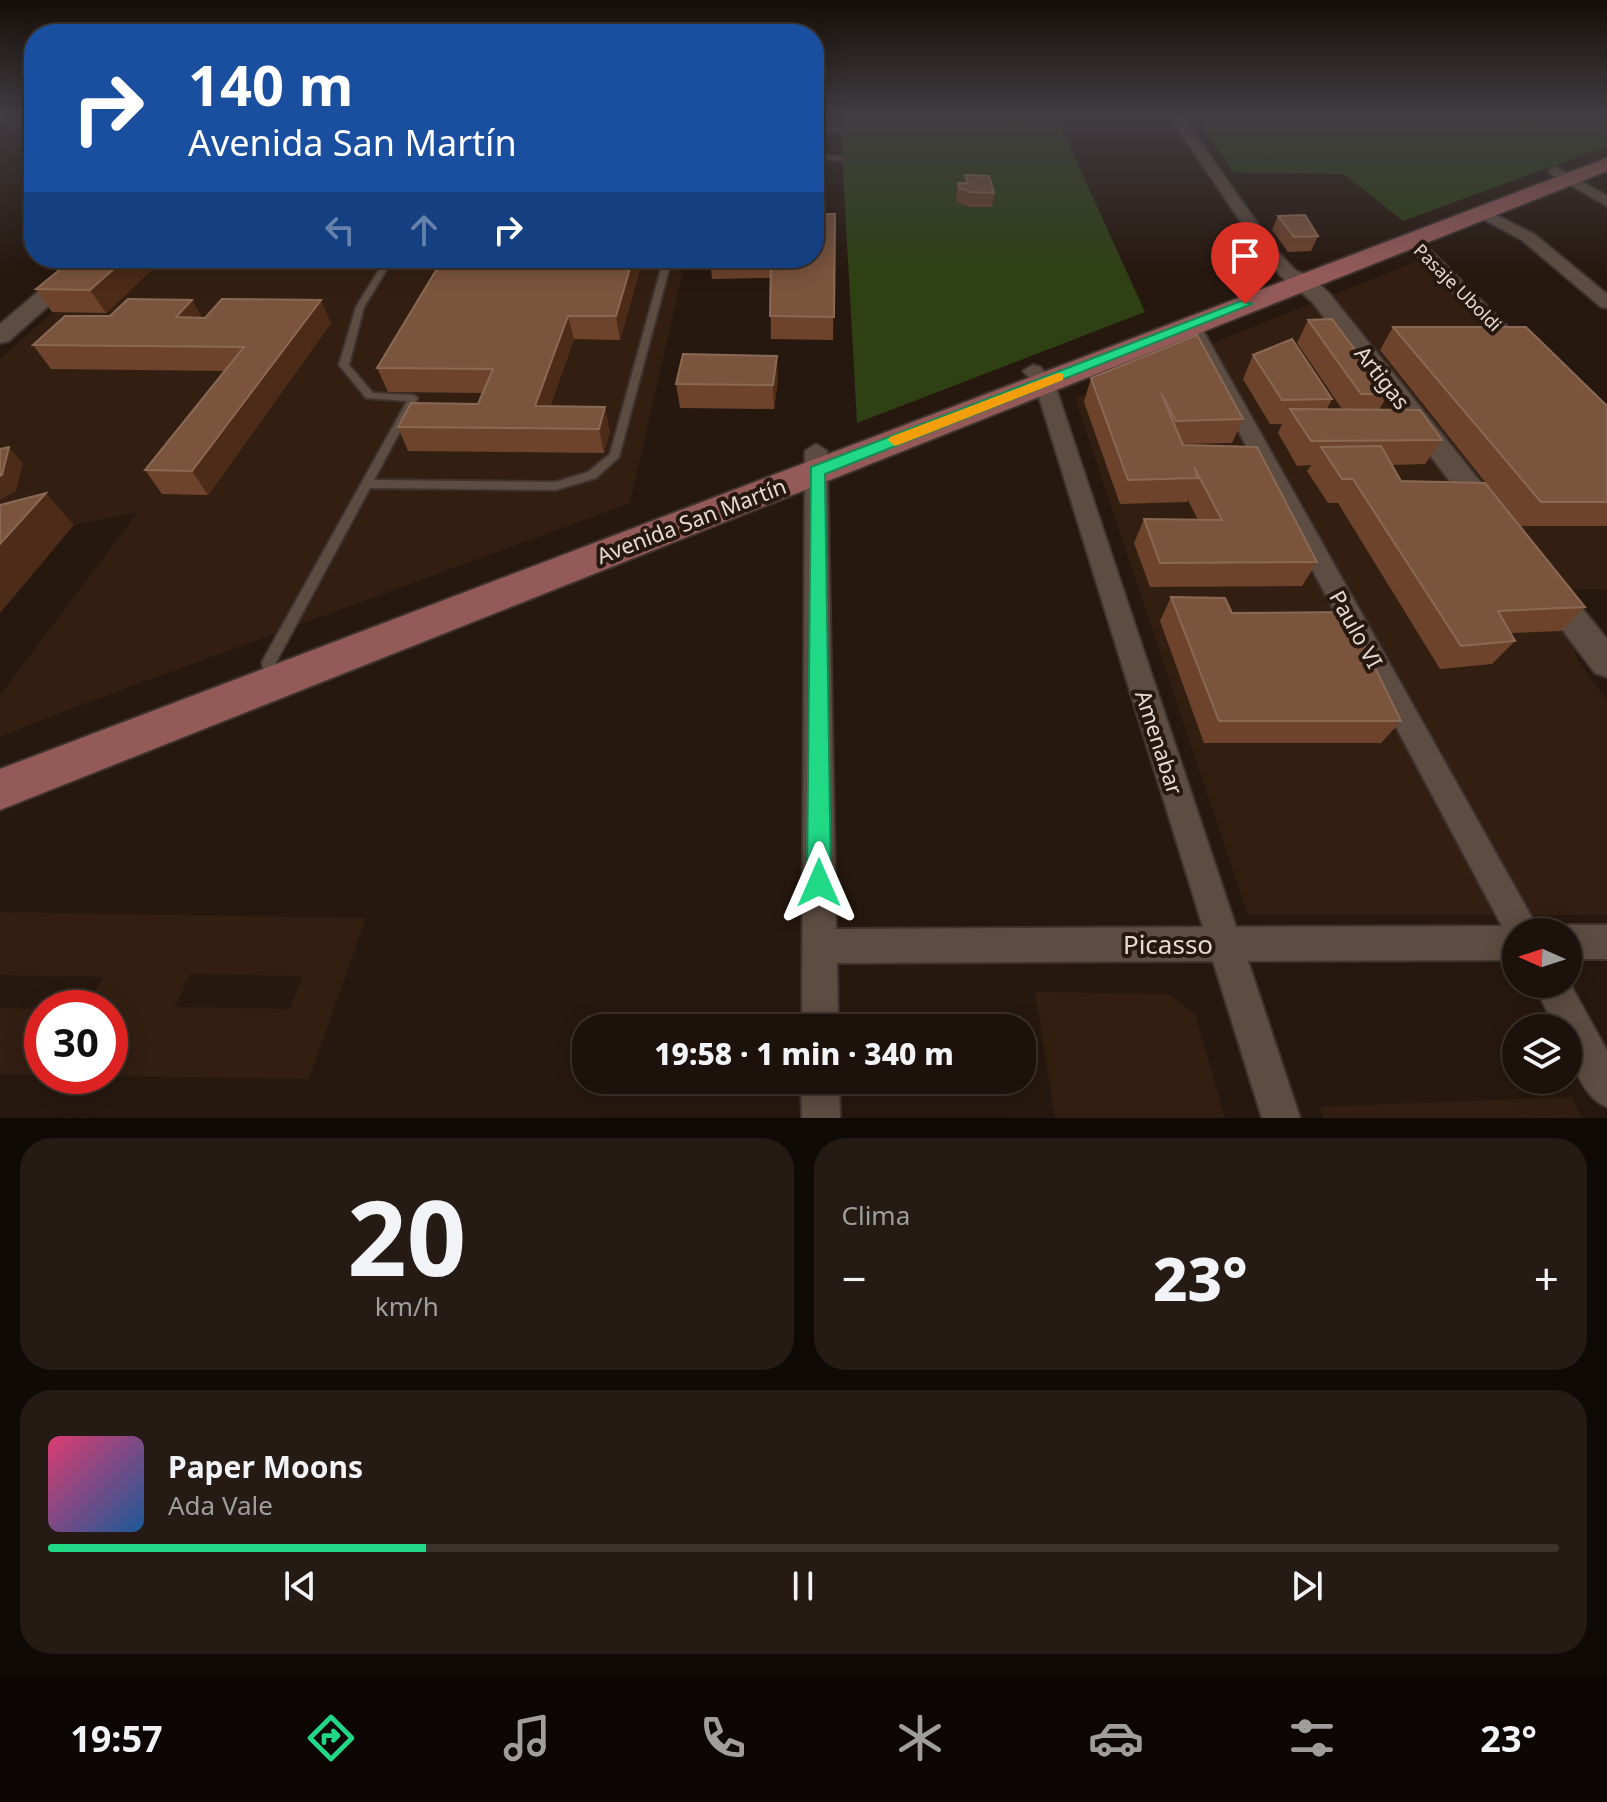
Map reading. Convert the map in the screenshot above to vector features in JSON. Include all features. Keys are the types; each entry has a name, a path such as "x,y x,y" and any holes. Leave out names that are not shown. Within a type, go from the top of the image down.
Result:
{"main road":[{"name":"Avenida San Martín","path":"1038,377 1191,325 1296,277 1411,240 1482,213 1576,168"},
{"name":"Avenida San Martín","path":"2,788 270,673 1296,277 1563,175 1590,168"},
{"path":"0,336 79,268"}],"street":[{"name":"Artigas","path":"1211,168 1270,253 1321,298 1508,537"},
{"path":"1563,175 1607,202"},
{"path":"1482,213 1528,237 1607,303"},
{"name":"Pasaje Uboldi","path":"1411,240 1531,360"},
{"name":"Paulo VI","path":"1191,325 1515,918"},
{"name":"Amenabar","path":"1038,377 1281,1118"},
{"path":"816,461 820,1014"},
{"path":"1528,562 1607,663"},
{"path":"1582,942 1607,942"},
{"name":"Picasso","path":"819,946 1502,943"},
{"path":"1559,998 1607,1088"},
{"path":"820,1094 821,1118"}],"lane":[{"path":"270,673 413,398 370,396 344,365 360,307 384,268"},
{"path":"367,484 556,486 592,475 615,455 665,268"}],"shaded area":[{"path":"1423,259 1607,451 1607,589 1560,590 1577,659 1607,701 1607,915 1248,915 1075,398"},
{"path":"103,268 684,268 630,503 0,737 0,695 138,512 0,545 0,359"},
{"path":"0,912 366,918 309,1079 128,1076 128,990 96,990 103,977 0,975","holes":["190,974 302,976 290,1009 175,1007"]},
{"path":"1035,992 1169,994 1195,1014 1225,1118 1055,1118"},
{"path":"0,1008 24,1009 24,1075 0,1074"},
{"path":"1572,1097 1581,1118 1324,1118 1320,1107"}],"green space":[{"path":"843,168 1080,168 1145,312 857,423"},
{"path":"1231,168 1547,168 1403,221 1344,174 1234,173"}],"building":[{"path":"965,175 989,176 994,193 959,188 958,183 968,183"},
{"path":"824,214 835,214 834,317 770,316 771,268 824,268"},
{"path":"1305,215 1318,236 1294,237 1278,216"},
{"path":"62,268 115,268 90,290 36,289"},
{"path":"437,268 630,268 616,316 568,316 535,406 605,407 599,429 398,427 411,403 478,404 493,369 377,368"},
{"path":"128,299 192,300 176,317 205,318 222,299 321,300 192,471 145,470 244,347 33,345 65,316 110,316"},
{"path":"1332,319 1388,394 1361,394 1308,320"},
{"path":"1393,327 1526,327 1607,406 1607,502 1541,502"},
{"path":"1197,335 1243,419 1176,421 1161,393 1183,445 1257,447 1317,562 1160,563 1144,519 1222,520 1194,467 1198,478 1128,480 1091,378"},
{"path":"1292,339 1332,399 1282,400 1253,355"},
{"path":"683,354 777,356 773,385 676,384"},
{"path":"1290,409 1420,410 1442,440 1311,441"},
{"path":"1381,446 1401,481 1485,483 1585,607 1498,611 1515,641 1461,646 1353,479 1342,479 1321,447"},
{"path":"9,447 2,475 0,476 0,449"},
{"path":"46,493 0,544 0,505"},
{"path":"1171,597 1225,598 1232,613 1348,612 1401,721 1219,721"}],"slow traffic":[{"path":"895,440 1058,377"}],"route":[{"path":"819,883 817,471 1245,304"}]}
